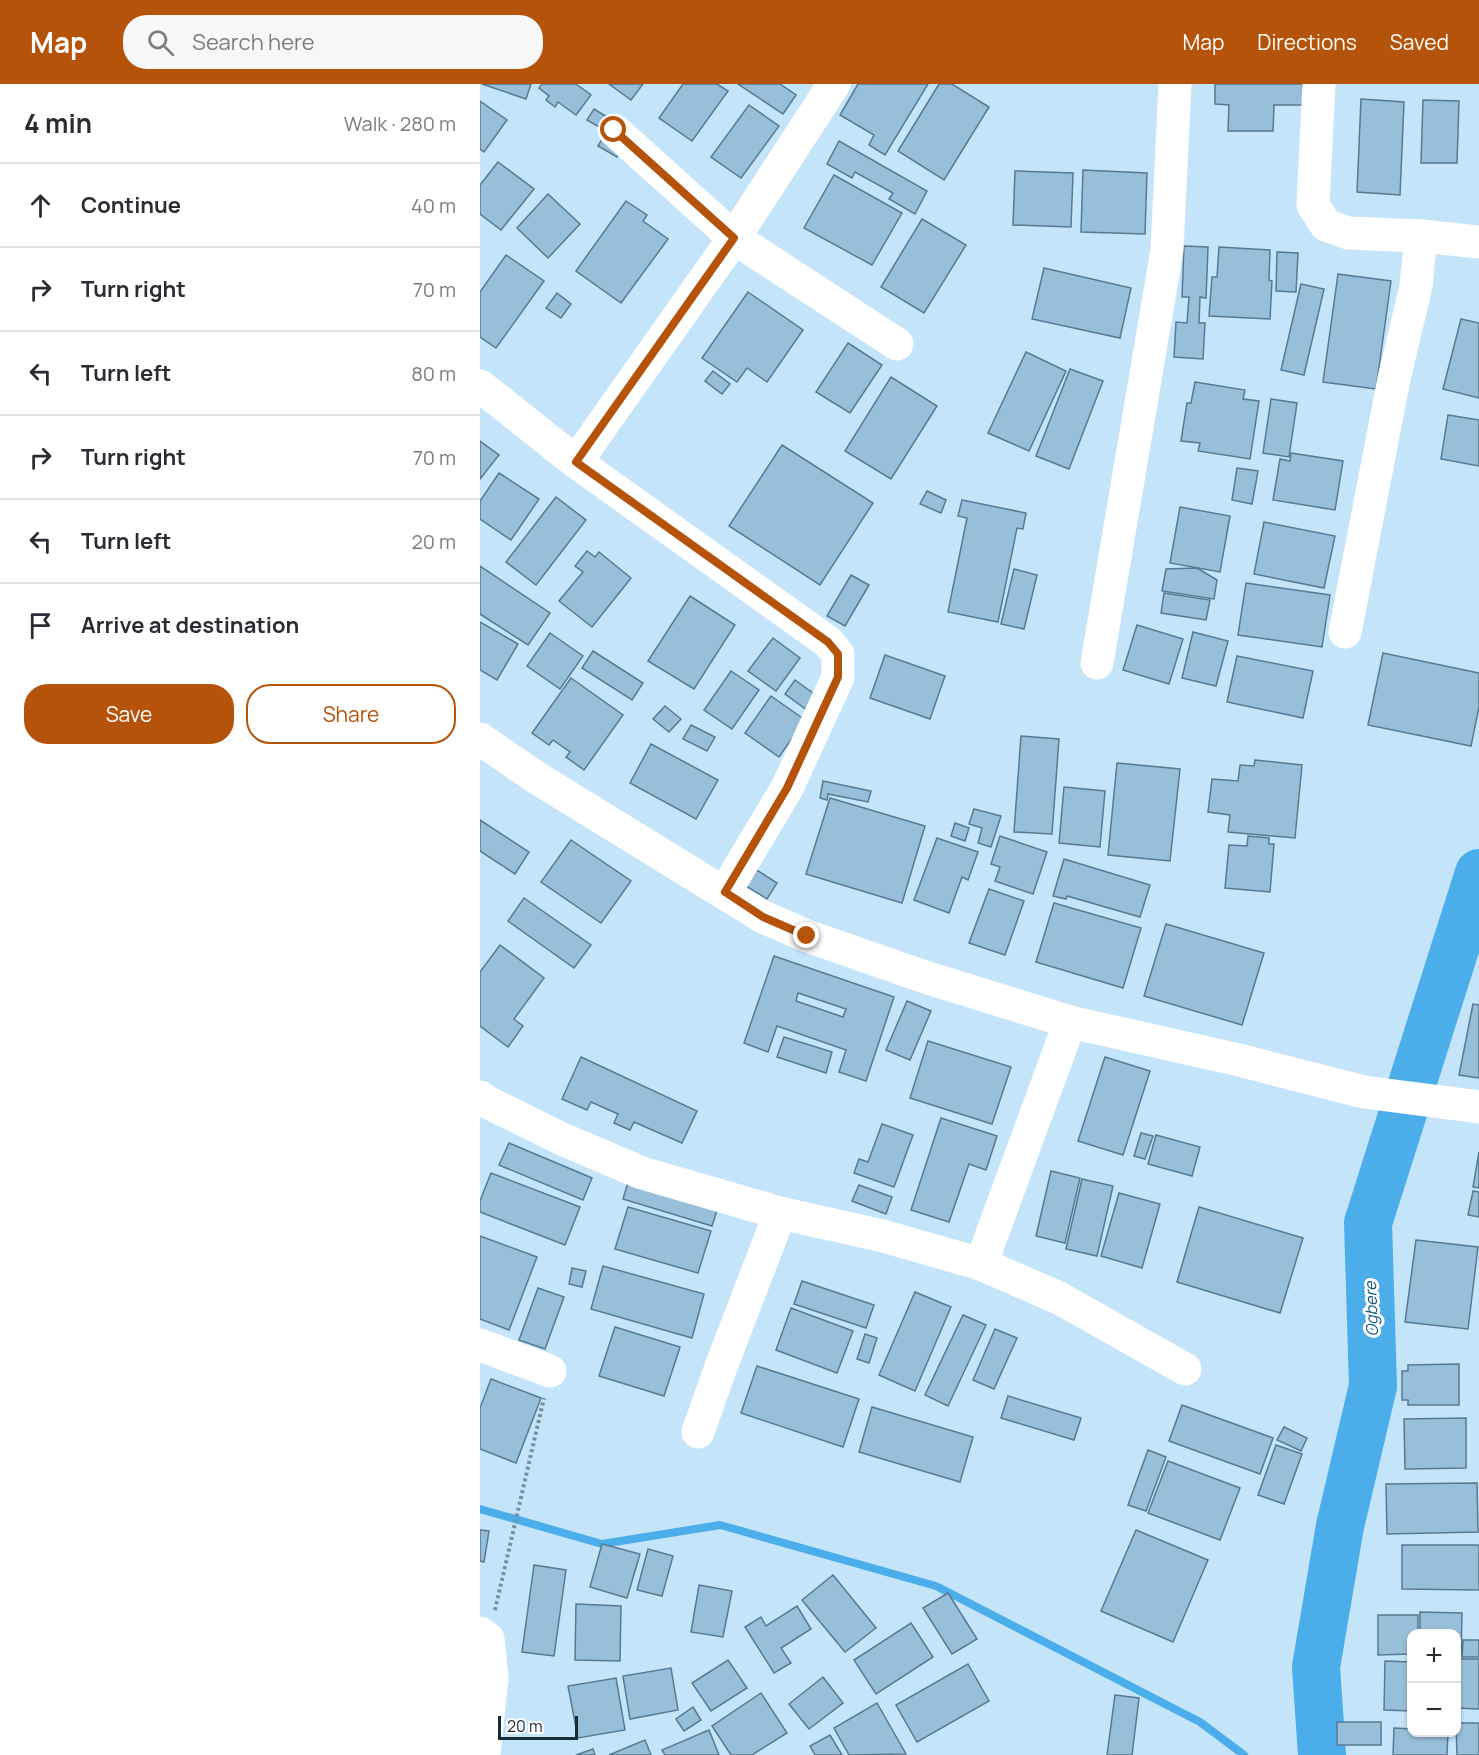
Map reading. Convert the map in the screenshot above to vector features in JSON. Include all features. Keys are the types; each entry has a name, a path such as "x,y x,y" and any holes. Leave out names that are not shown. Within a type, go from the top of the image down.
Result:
{"street":[{"path":"576,462 734,238 834,84"},
{"path":"1097,663 1167,250 1176,84"},
{"path":"1319,84 1313,205 1326,225 1348,233 1421,236 1479,242"},
{"path":"614,130 734,238 897,344"},
{"path":"1345,632 1394,379 1416,286 1421,236"},
{"path":"480,386 576,462 828,642 838,654 838,677 787,788 725,892"},
{"path":"480,739 537,778 763,917 807,936 925,977 1070,1022 1239,1060 1364,1092 1479,1107"},
{"path":"981,1264 1070,1022"},
{"path":"482,1105 642,1173 780,1213 883,1236 981,1264 1059,1298 1185,1369"},
{"path":"698,1432 780,1213"},
{"path":"480,1345 550,1371"},
{"path":"484,1636 492,1678 484,1755"}],"path":[{"path":"484,1636 550,1371"}],"building":[{"path":"482,84 531,84 526,99"},
{"path":"542,84 576,84 591,95 576,115 558,102 555,107 546,100 549,96 539,88"},
{"path":"609,84 643,84 631,100"},
{"path":"683,84 717,84 728,91 692,141 659,118"},
{"path":"738,84 780,84 796,95 783,114"},
{"path":"858,84 928,84 885,155 869,145 874,135 840,115"},
{"path":"939,84 952,84 989,107 944,180 898,151"},
{"path":"1215,84 1303,84 1303,105 1274,105 1273,131 1228,131 1229,105 1215,104"},
{"path":"1361,99 1404,102 1400,195 1357,192"},
{"path":"1423,100 1459,101 1457,163 1421,163"},
{"path":"480,101 507,120 484,152 480,149"},
{"path":"749,105 779,126 741,178 711,157"},
{"path":"594,109 612,120 606,131 587,120"},
{"path":"605,134 625,145 617,157 598,146"},
{"path":"839,141 927,191 915,214 889,199 893,193 855,172 852,178 827,164"},
{"path":"498,162 534,189 501,230 480,214 480,185"},
{"path":"1083,170 1147,173 1145,234 1081,232"},
{"path":"1015,171 1073,173 1071,227 1013,225"},
{"path":"834,175 902,213 872,265 804,228"},
{"path":"548,194 580,224 548,258 517,228"},
{"path":"626,201 647,215 643,221 668,239 621,303 576,271"},
{"path":"922,219 966,245 924,313 881,287"},
{"path":"1184,246 1208,247 1206,298 1200,297 1199,323 1205,323 1203,359 1174,357 1176,322 1187,323 1189,297 1182,297"},
{"path":"1219,247 1270,250 1269,280 1272,281 1270,319 1209,316 1212,277 1217,277"},
{"path":"1277,252 1298,253 1296,292 1276,291"},
{"path":"506,255 544,281 496,348 480,337 480,292"},
{"path":"1044,268 1131,288 1120,338 1032,319"},
{"path":"1338,274 1391,281 1376,389 1323,382"},
{"path":"1301,284 1324,289 1304,375 1281,370"},
{"path":"748,292 803,330 767,382 747,368 737,382 702,358"},
{"path":"557,293 571,304 561,318 546,308"},
{"path":"1461,319 1479,323 1479,398 1443,389"},
{"path":"848,343 882,365 850,413 816,392"},
{"path":"1026,352 1066,371 1029,451 988,433"},
{"path":"1070,369 1103,381 1069,469 1036,456"},
{"path":"713,371 730,384 722,394 705,381"},
{"path":"891,377 937,406 891,479 845,451"},
{"path":"1195,382 1245,390 1243,399 1259,401 1250,459 1198,451 1200,443 1181,441 1187,403 1191,403"},
{"path":"1271,399 1297,403 1289,457 1263,453"},
{"path":"1448,415 1479,420 1479,466 1441,459"},
{"path":"480,441 499,455 480,479"},
{"path":"782,445 873,503 820,585 729,526"},
{"path":"1291,453 1343,461 1335,510 1273,500 1280,459 1290,461"},
{"path":"1237,468 1258,471 1252,504 1232,500"},
{"path":"499,473 539,499 511,540 480,519 480,501"},
{"path":"927,491 946,500 941,513 920,504"},
{"path":"556,497 586,520 536,585 506,562"},
{"path":"962,500 1026,513 1023,529 1017,528 998,622 948,612 967,518 958,516"},
{"path":"1180,507 1230,516 1220,572 1170,563"},
{"path":"1264,522 1335,536 1324,588 1254,574"},
{"path":"587,551 595,557 599,552 631,578 592,627 559,601 583,572 575,566"},
{"path":"480,566 550,613 528,645 480,614"},
{"path":"1197,568 1217,580 1214,599 1162,591 1166,569"},
{"path":"1014,569 1037,575 1024,629 1001,624"},
{"path":"851,575 869,585 845,626 827,616"},
{"path":"1246,583 1330,595 1322,647 1238,635"},
{"path":"1164,593 1210,600 1206,620 1161,613"},
{"path":"690,596 735,625 694,689 648,661"},
{"path":"480,622 518,644 497,680 480,670"},
{"path":"1137,625 1183,639 1169,684 1123,670"},
{"path":"1193,632 1228,641 1216,686 1182,678"},
{"path":"550,633 583,656 560,689 527,666"},
{"path":"773,638 800,658 776,691 748,671"},
{"path":"593,651 643,683 632,700 582,668"},
{"path":"1383,653 1479,673 1479,707 1471,746 1368,725"},
{"path":"885,655 945,676 930,719 870,698"},
{"path":"1237,656 1313,671 1303,718 1227,702"},
{"path":"731,671 759,690 732,729 704,710"},
{"path":"571,678 623,715 584,770 566,757 570,752 553,740 549,745 532,733"},
{"path":"795,680 821,699 811,713 785,694"},
{"path":"771,696 805,720 779,757 745,733"},
{"path":"665,706 681,719 669,732 653,719"},
{"path":"691,725 715,737 707,751 683,739"},
{"path":"1021,736 1059,739 1052,834 1014,832"},
{"path":"651,744 718,780 696,819 630,783"},
{"path":"1255,760 1302,765 1295,838 1228,832 1230,815 1208,812 1212,779 1238,781 1240,765 1254,766"},
{"path":"1117,763 1180,769 1170,861 1108,855"},
{"path":"823,781 871,791 868,802 828,794 827,800 820,798"},
{"path":"1064,787 1105,791 1100,847 1059,843"},
{"path":"830,798 925,826 902,903 806,874"},
{"path":"974,809 1001,816 991,847 978,843 982,828 969,824"},
{"path":"480,820 529,852 515,874 480,851"},
{"path":"955,823 969,828 965,841 951,836"},
{"path":"1000,836 1047,852 1033,894 995,881 1000,867 991,864"},
{"path":"1248,836 1269,838 1269,844 1274,844 1270,892 1225,888 1229,845 1247,846"},
{"path":"937,838 978,852 968,880 962,877 949,913 914,900"},
{"path":"571,840 631,881 601,923 541,882"},
{"path":"1064,859 1150,885 1140,917 1067,896 1066,899 1053,896"},
{"path":"755,869 777,883 767,899 744,885"},
{"path":"989,889 1024,901 1005,955 969,943"},
{"path":"524,898 591,945 574,968 508,921"},
{"path":"1054,903 1141,928 1123,988 1036,962"},
{"path":"1166,924 1264,953 1242,1025 1144,996"},
{"path":"500,945 544,978 514,1019 523,1026 508,1047 480,1026 480,972"},
{"path":"774,956 894,997 866,1081 839,1072 846,1050 777,1026 768,1052 744,1043","holes":["798,993 846,1009 843,1017 796,1001"]},
{"path":"907,1001 931,1011 910,1060 886,1050"},
{"path":"1473,1004 1479,1005 1479,1078 1459,1075"},
{"path":"784,1037 832,1052 826,1073 777,1057"},
{"path":"928,1041 1011,1067 992,1124 910,1098"},
{"path":"581,1057 697,1111 682,1143 634,1122 630,1130 614,1123 618,1114 591,1102 587,1110 562,1099"},
{"path":"1105,1057 1150,1071 1123,1155 1078,1141"},
{"path":"941,1118 997,1136 986,1170 969,1164 949,1222 911,1210"},
{"path":"882,1124 913,1135 894,1187 854,1173 859,1159 868,1162"},
{"path":"1141,1133 1153,1136 1145,1159 1134,1156"},
{"path":"1156,1135 1200,1147 1192,1176 1148,1164"},
{"path":"509,1143 592,1178 583,1200 499,1165"},
{"path":"1479,1152 1479,1188 1473,1187"},
{"path":"1051,1171 1080,1178 1065,1243 1036,1236"},
{"path":"491,1173 580,1207 565,1245 480,1212 480,1201"},
{"path":"629,1179 718,1207 712,1226 623,1199"},
{"path":"1082,1179 1113,1186 1097,1256 1066,1249"},
{"path":"859,1185 892,1197 886,1214 852,1201"},
{"path":"1473,1191 1479,1192 1479,1217 1468,1215"},
{"path":"1119,1193 1160,1204 1142,1268 1101,1256"},
{"path":"628,1207 711,1231 698,1273 615,1249"},
{"path":"1199,1207 1303,1238 1280,1313 1177,1282"},
{"path":"480,1236 537,1257 509,1330 480,1319"},
{"path":"1416,1240 1478,1247 1468,1329 1405,1322"},
{"path":"603,1266 704,1294 692,1338 591,1309"},
{"path":"572,1268 586,1271 582,1287 569,1284"},
{"path":"802,1281 874,1305 866,1328 794,1304"},
{"path":"538,1288 564,1297 545,1349 519,1340"},
{"path":"915,1292 951,1307 915,1391 879,1375"},
{"path":"791,1308 853,1331 837,1373 776,1350"},
{"path":"963,1315 986,1325 948,1406 925,1395"},
{"path":"615,1327 680,1347 664,1396 599,1376"},
{"path":"995,1329 1017,1338 994,1389 973,1380"},
{"path":"865,1334 877,1338 869,1363 857,1359"},
{"path":"1459,1364 1459,1405 1408,1405 1408,1400 1402,1400 1402,1371 1408,1371 1408,1365"},
{"path":"757,1366 859,1399 843,1447 741,1413"},
{"path":"491,1379 541,1398 516,1463 480,1449 480,1408"},
{"path":"1008,1396 1081,1418 1074,1440 1001,1418"},
{"path":"1182,1405 1273,1438 1260,1474 1169,1441"},
{"path":"872,1407 973,1437 960,1482 859,1452"},
{"path":"1466,1418 1466,1468 1405,1469 1404,1419"},
{"path":"1284,1427 1307,1438 1301,1451 1277,1440"},
{"path":"1276,1445 1302,1454 1284,1504 1258,1495"},
{"path":"1148,1450 1166,1457 1146,1511 1128,1505"},
{"path":"1168,1461 1240,1488 1220,1540 1148,1513"},
{"path":"1477,1483 1478,1532 1387,1534 1386,1484"},
{"path":"480,1530 489,1531 484,1562 480,1561"},
{"path":"1136,1530 1208,1560 1173,1642 1101,1611"},
{"path":"602,1544 640,1554 627,1598 590,1587"},
{"path":"1402,1545 1479,1545 1479,1590 1402,1589"},
{"path":"648,1549 673,1556 662,1596 637,1590"},
{"path":"534,1565 566,1570 554,1656 522,1652"},
{"path":"833,1575 876,1628 845,1652 802,1600"},
{"path":"699,1585 732,1591 723,1637 691,1632"},
{"path":"948,1593 977,1639 952,1654 923,1608"},
{"path":"576,1604 621,1606 620,1661 575,1660"},
{"path":"797,1606 811,1629 781,1648 791,1663 774,1673 745,1627 761,1617 766,1626"},
{"path":"1420,1612 1462,1613 1461,1656 1461,1629 1420,1629"},
{"path":"1378,1615 1418,1615 1418,1629 1407,1629 1407,1654 1378,1655"},
{"path":"911,1623 933,1657 876,1694 854,1660"},
{"path":"1463,1640 1479,1640 1479,1657 1462,1657"},
{"path":"1461,1659 1479,1659 1479,1709 1461,1708"},
{"path":"728,1660 747,1688 711,1711 692,1683"},
{"path":"1385,1661 1407,1662 1407,1711 1384,1710"},
{"path":"968,1664 989,1701 917,1742 896,1705"},
{"path":"671,1668 678,1710 630,1719 623,1676"},
{"path":"823,1677 843,1703 809,1729 789,1704"},
{"path":"616,1678 625,1730 578,1738 568,1686"},
{"path":"761,1693 787,1733 752,1755 731,1755 712,1726"},
{"path":"1115,1695 1139,1698 1132,1755 1107,1755"},
{"path":"877,1703 906,1754 849,1755 834,1728"},
{"path":"693,1707 701,1720 684,1731 676,1719"},
{"path":"1337,1722 1381,1722 1381,1745 1337,1745"},
{"path":"1461,1723 1479,1723 1479,1755 1457,1755 1456,1737 1461,1737"},
{"path":"1394,1728 1407,1729 1407,1737 1448,1737 1447,1755 1393,1755"},
{"path":"709,1730 719,1755 665,1755 662,1750"},
{"path":"830,1735 842,1755 815,1755 810,1746"},
{"path":"645,1740 651,1755 609,1755"},
{"path":"593,1749 595,1755 576,1755"}],"waterway":[{"name":"Ogbere","path":"1322,1755 1316,1667 1340,1526 1373,1386 1368,1223 1479,873"},
{"path":"480,1509 602,1544 720,1525 936,1586 1200,1722 1244,1755"}],"route":[{"path":"614,130 734,238 576,462 828,642 838,654 838,677 787,788 725,892 763,917 807,936"}]}
